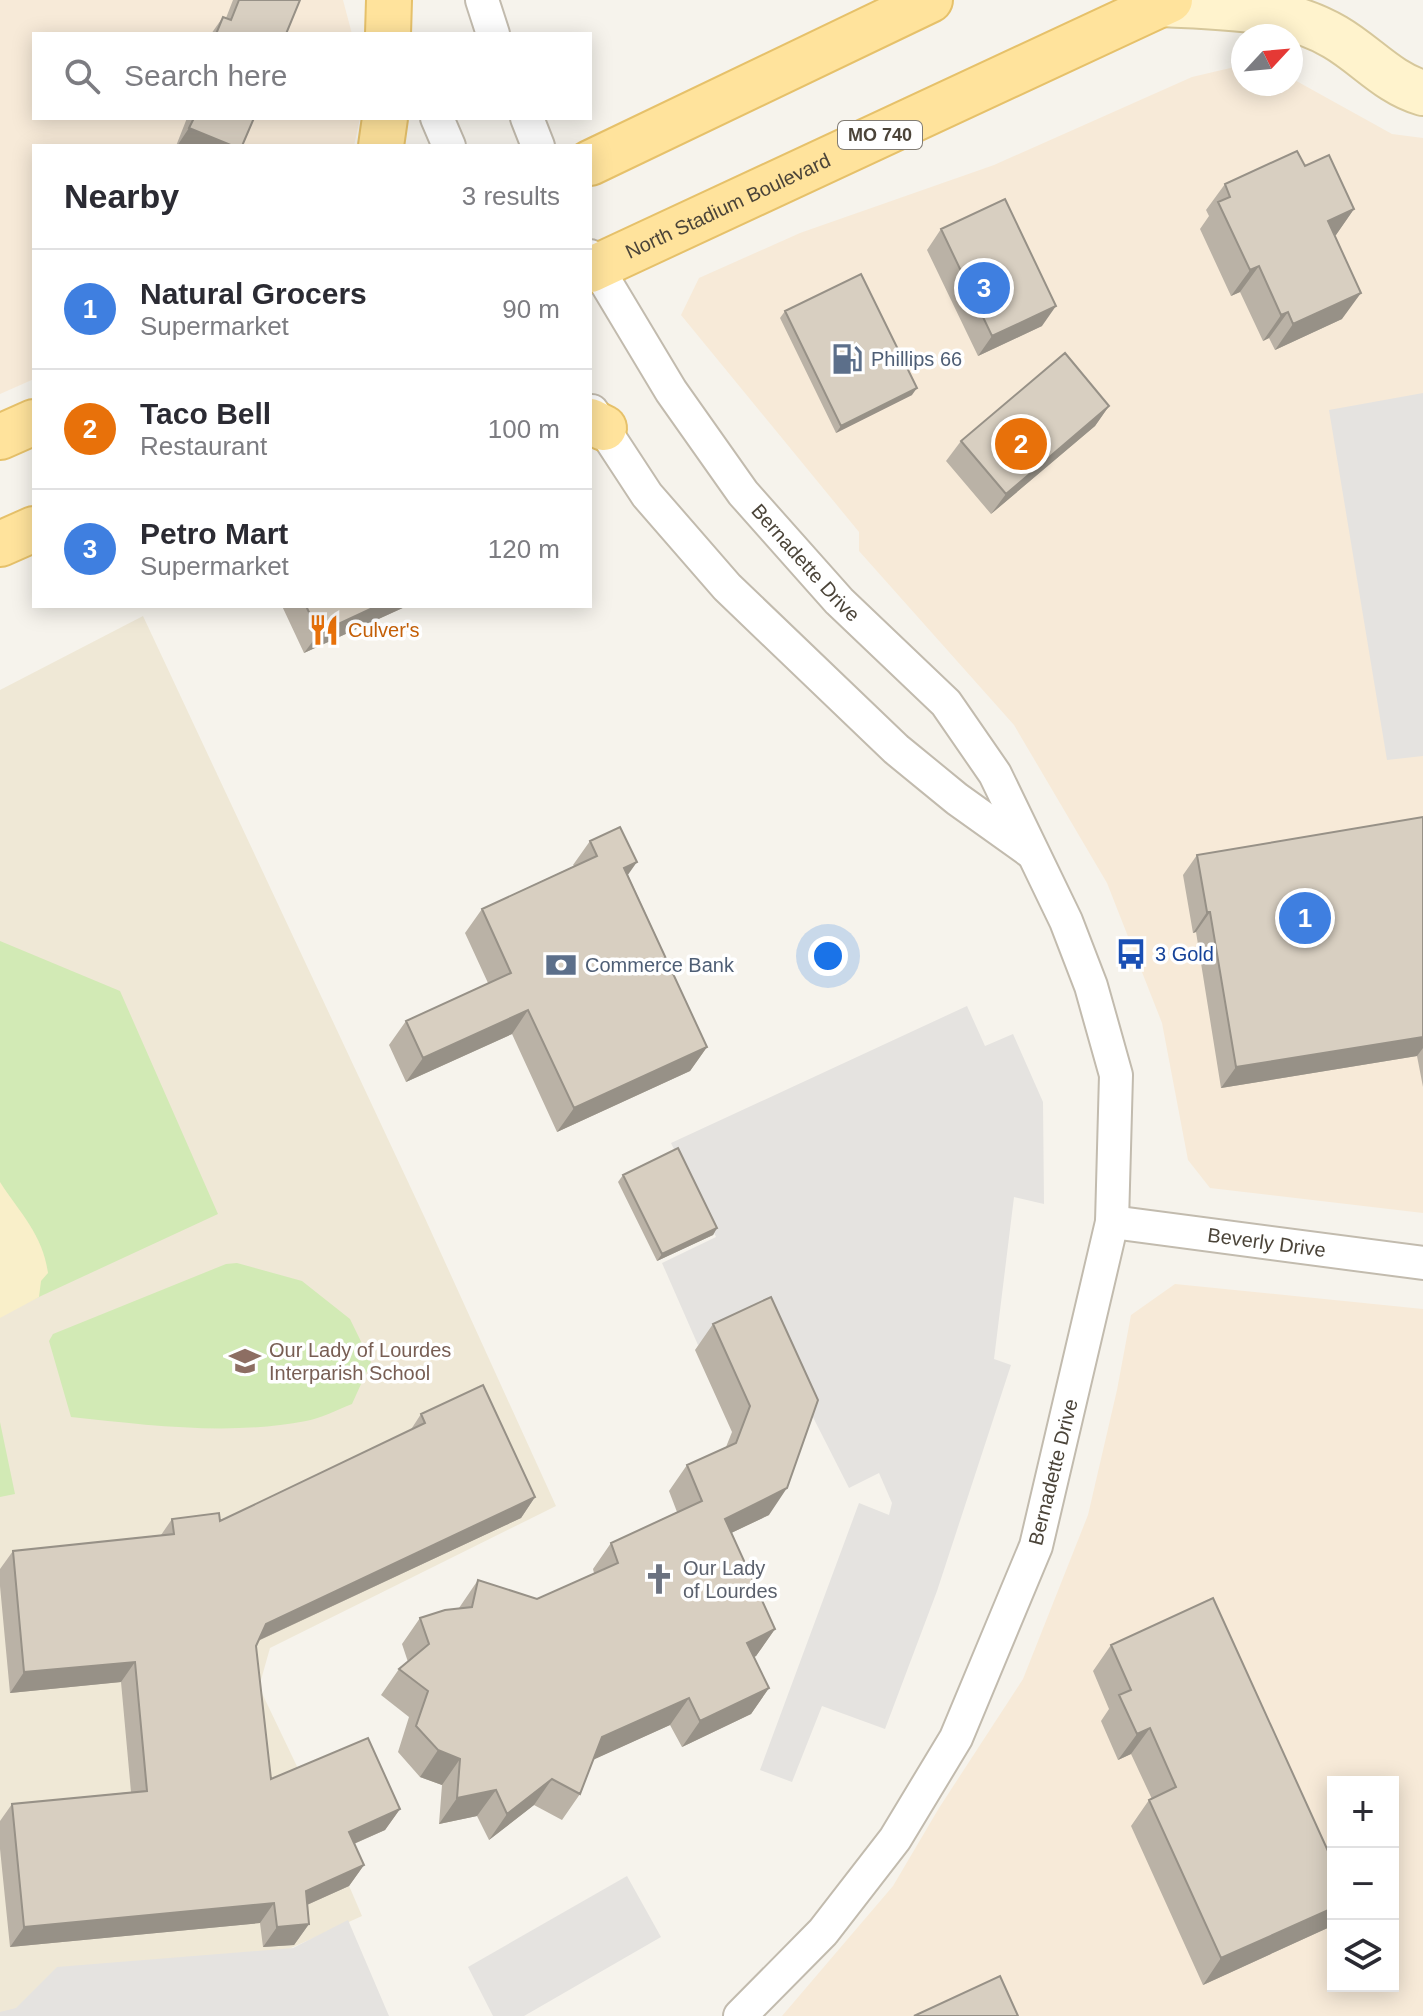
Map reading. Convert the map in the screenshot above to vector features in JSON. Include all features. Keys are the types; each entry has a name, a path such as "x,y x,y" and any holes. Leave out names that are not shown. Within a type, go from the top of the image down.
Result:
{"main road":[{"path":"388,32 389,0"},
{"path":"592,162 930,0"},
{"name":"North Stadium Boulevard","path":"592,265 1166,2"},
{"path":"381,144 385,120"},
{"path":"0,437 32,423"},
{"path":"0,544 32,530"}],"street":[{"path":"396,0 405,32"},
{"path":"482,0 492,32"},
{"path":"1166,2 1256,10 1304,22 1336,38 1403,87 1423,93"},
{"path":"438,120 448,144"},
{"path":"528,120 537,144"},
{"name":"Bernadette Drive","path":"592,265 671,391 743,493 839,601 946,703 995,774 1066,921 1091,986 1116,1075 1112,1222 1036,1546 956,1738 895,1839 832,1920 740,2016"},
{"name":"Bernadette Drive","path":"595,419 647,495 727,587 896,749 957,799 1036,856"},
{"name":"Beverly Drive","path":"1112,1222 1423,1263"}],"shaded area":[{"path":"0,0 343,0 351,32 32,32 32,120 360,120 354,144 32,144 32,380 0,394"},
{"path":"1231,68 1231,96 1303,96 1303,85 1392,134 1423,138 1423,1213 1210,1188 1188,1160 1162,1023 1107,883 1014,725 859,551 859,532 681,315 699,278 800,233 994,165 1192,77"},
{"path":"1423,393 1423,756 1387,760 1329,410"},
{"name":"Our Lady of Lourdes Interparish School","path":"143,616 556,1506 270,1648 259,1687 304,1781 362,1916 141,2016 0,2016 0,690"},
{"path":"967,1006 985,1046 1013,1034 1043,1102 1044,1204 1014,1197 994,1359 1011,1365 937,1591 885,1729 822,1706 792,1782 760,1770 859,1503 889,1515 892,1503 879,1473 849,1488 761,1315 698,1345 662,1263 716,1237 671,1143"},
{"path":"1175,1284 1423,1309 1423,2016 782,2016 893,1886 939,1808 1023,1679 1088,1515 1131,1315"},
{"path":"627,1876 661,1937 524,2016 493,2016 468,1967"},
{"path":"348,1920 389,2016 0,2016 0,2012 16,2008 57,1967 293,1948"}],"green space":[{"path":"0,941 120,991 218,1214 0,1315"},
{"path":"237,1263 302,1281 350,1319 371,1362 352,1404 306,1421 248,1428 188,1428 71,1417 49,1341 53,1334 226,1264"},
{"path":"0,1422 15,1494 0,1497"}],"sand":[{"path":"0,1182 36,1236 48,1273 41,1281 39,1297 0,1318"}],"building":[{"path":"239,0 300,0 287,32 217,32 223,17 231,20"},
{"path":"193,120 253,120 243,144 228,144 189,128"},
{"path":"1297,151 1305,166 1329,155 1354,209 1328,221 1361,293 1293,324 1288,312 1281,315 1259,266 1250,270 1218,202 1230,197 1225,184"},
{"path":"1005,199 1056,306 992,336 941,229"},
{"name":"Phillips 66","path":"861,274 917,388 841,426 785,311"},
{"path":"1065,353 1109,406 1006,494 961,441"},
{"path":"307,608 373,608 319,633"},
{"path":"1423,817 1423,1037 1236,1067 1210,912 1207,912 1197,855"},
{"name":"Commerce Bank","path":"620,827 637,862 624,868 707,1047 574,1108 528,1010 423,1058 406,1021 511,973 482,909 597,856 590,841"},
{"path":"678,1148 717,1228 662,1254 623,1175"},
{"name":"Our Lady of Lourdes","path":"771,1297 818,1400 787,1488 725,1519 775,1629 747,1643 769,1688 700,1721 689,1698 602,1737 580,1794 552,1779 507,1814 496,1790 457,1798 460,1759 438,1750 416,1726 428,1691 399,1669 429,1644 420,1618 445,1610 472,1607 478,1580 537,1599 618,1563 611,1543 702,1501 687,1465 736,1443 750,1406 713,1324"},
{"path":"483,1385 535,1497 266,1624 256,1646 271,1779 368,1738 400,1809 349,1832 364,1865 306,1891 309,1924 277,1927 274,1903 24,1927 12,1804 147,1791 135,1662 24,1672 13,1551 174,1534 172,1519 219,1513 220,1521 425,1423 421,1414"},
{"path":"1213,1598 1327,1849 1327,1911 1221,1958 1149,1800 1176,1787 1150,1728 1137,1734 1119,1695 1131,1690 1111,1645"},
{"path":"1000,1976 1018,2016 914,2016"}],"place":[{"name":"Petro Mart","path":"984,288"},
{"name":"Phillips 66","path":"847,359"},
{"name":"Taco Bell","path":"1021,444"},
{"name":"Culver's","path":"324,630"},
{"name":"Natural Grocers","path":"1305,918"},
{"name":"3 Gold","path":"1131,954"},
{"name":"Commerce Bank","path":"561,965"},
{"name":"Our Lady of Lourdes Interparish School","path":"245,1361"},
{"name":"Our Lady of Lourdes","path":"659,1579"}]}
